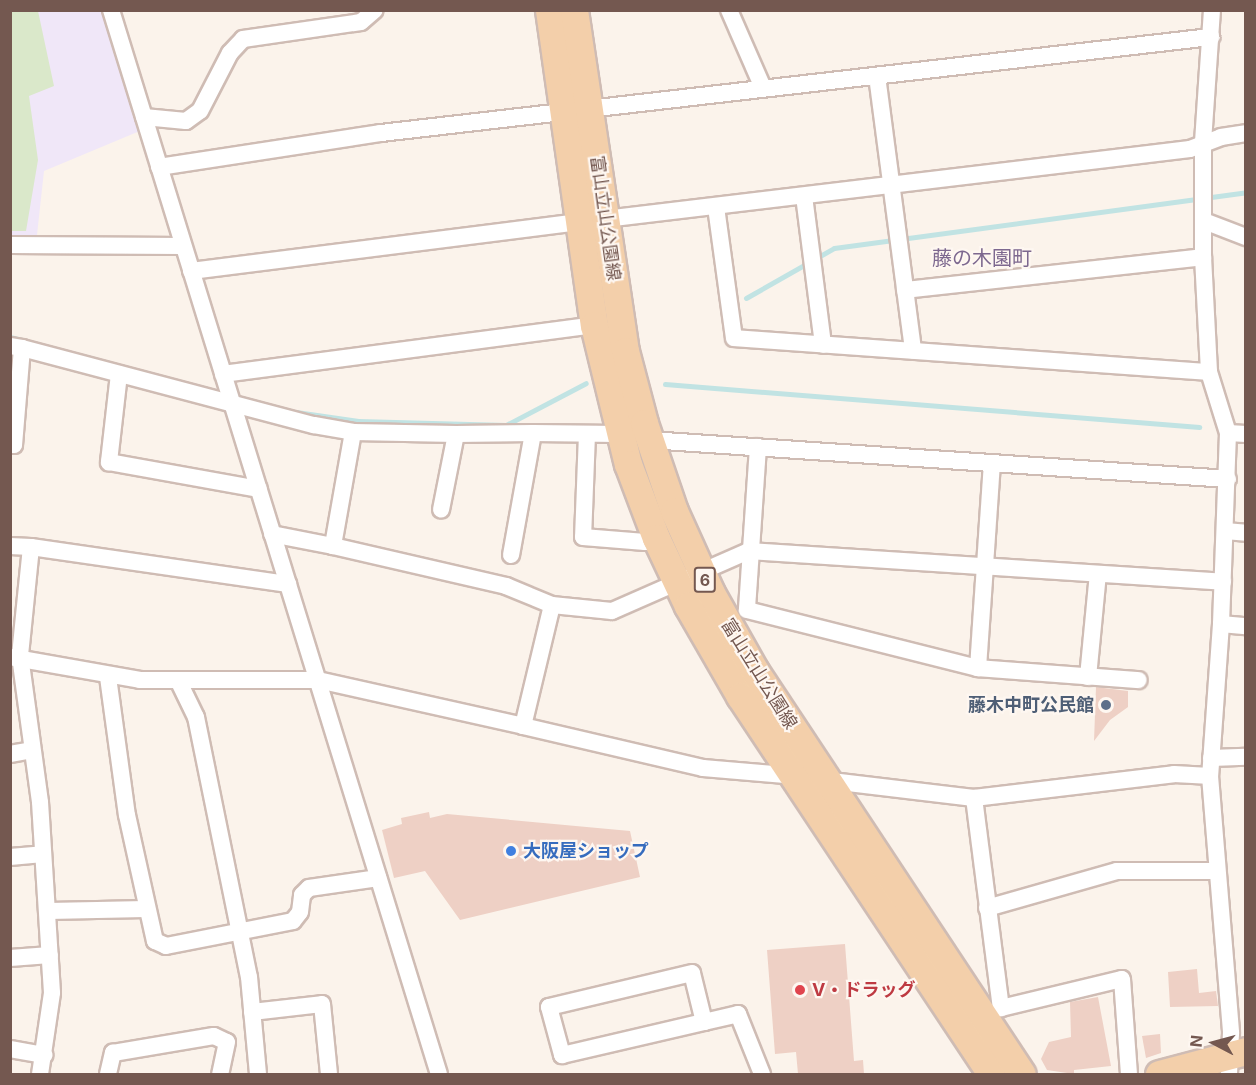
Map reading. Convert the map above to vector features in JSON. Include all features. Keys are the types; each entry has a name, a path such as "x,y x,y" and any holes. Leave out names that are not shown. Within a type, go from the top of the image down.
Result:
{"main road":[{"name":"富山立山公園線","path":"549,10 576,112 592,221 625,351 688,577 740,696 991,1074"},
{"name":"富山立山公園線","path":"574,10 576,112"},
{"name":"富山立山公園線","path":"592,221 594,325 620,434 656,538 688,577 755,671 1022,1074"},
{"path":"1159,1074 1234,1060"}],"street":[{"path":"111,10 439,1074"},
{"path":"144,117 186,120 200,111 230,53 243,39 361,22 375,10"},
{"path":"729,10 763,88"},
{"path":"1212,10 1203,143 1203,257 1209,372 1228,433 1228,479 1221,624 1209,776 1234,1060"},
{"path":"159,167 381,133 1210,37"},
{"path":"877,76 913,351"},
{"path":"191,271 1190,148 1245,133"},
{"path":"804,196 823,345"},
{"path":"716,207 734,338 1209,372"},
{"path":"1204,221 1245,237"},
{"path":"10,244 183,246"},
{"path":"905,290 1203,257"},
{"path":"223,374 594,325"},
{"path":"10,445 14,445 16,347 232,404 353,432 456,435 620,434"},
{"path":"119,374 109,462 258,489"},
{"path":"333,546 353,432"},
{"path":"511,555 533,433"},
{"path":"1228,433 1245,434"},
{"path":"587,434 583,537 645,542 656,538"},
{"path":"441,510 456,435"},
{"path":"649,440 1228,479"},
{"path":"758,447 749,551 747,610 978,669 1139,680"},
{"path":"978,669 987,567 992,463"},
{"path":"1225,531 1245,533"},
{"path":"272,534 506,586 552,605 612,612 749,551 1223,582"},
{"path":"10,546 31,547 288,585"},
{"path":"31,547 15,656 32,750 48,911 52,993 40,1074"},
{"path":"1088,676 1098,574"},
{"path":"523,726 552,605"},
{"path":"1221,624 1245,626"},
{"path":"15,656 108,677 178,680 318,680 703,768 794,776 974,798 1174,774 1209,776"},
{"path":"108,677 127,815 146,909 155,941 166,946 293,921 300,912 302,895 309,888 378,878"},
{"path":"178,680 196,717 240,932 252,1012 258,1074"},
{"path":"10,754 32,750"},
{"path":"1211,758 1245,757"},
{"path":"974,798 1001,1008 1122,979 1129,1074"},
{"path":"10,857 44,854"},
{"path":"987,908 1117,871 1217,871"},
{"path":"48,911 146,909"},
{"path":"10,958 50,955"},
{"path":"705,1022 692,973 549,1007 562,1055 705,1022 738,1014 762,1074"},
{"path":"252,1012 322,1004 328,1074"},
{"path":"108,1074 113,1053 214,1036 227,1042 220,1074"},
{"path":"10,1049 44,1055"}],"shaded area":[{"path":"10,11 108,11 147,128 44,171 36,244 11,245"}],"green space":[{"path":"11,10 38,11 54,86 29,96 38,160 26,231 11,231"}],"building":[{"path":"1096,687 1128,691 1128,707 1110,720 1094,741"},
{"name":"大阪屋ショップ","path":"429,812 430,818 447,814 630,831 640,877 460,920 425,871 394,878 382,830 402,824 401,818"},
{"path":"845,944 854,1061 863,1060 864,1074 798,1074 796,1052 775,1054 767,950"},
{"path":"1197,969 1199,993 1216,991 1218,1006 1170,1007 1168,972"},
{"path":"1098,997 1111,1066 1074,1070 1074,1074 1047,1070 1041,1059 1049,1042 1071,1037 1070,1002"},
{"path":"1160,1034 1161,1053 1146,1058 1142,1036"}],"waterway":[{"path":"746,298 834,248 1246,192"},
{"path":"10,337 26,341"},
{"path":"296,412 358,421 506,425 586,383"},
{"path":"665,384 1199,427"}],"place":[{"name":"藤木中町公民館","path":"1106,705"},
{"name":"大阪屋ショップ","path":"511,851"},
{"name":"V・ドラッグ","path":"800,990"}],"district":[{"name":"藤の木園町","path":"982,258"}]}
